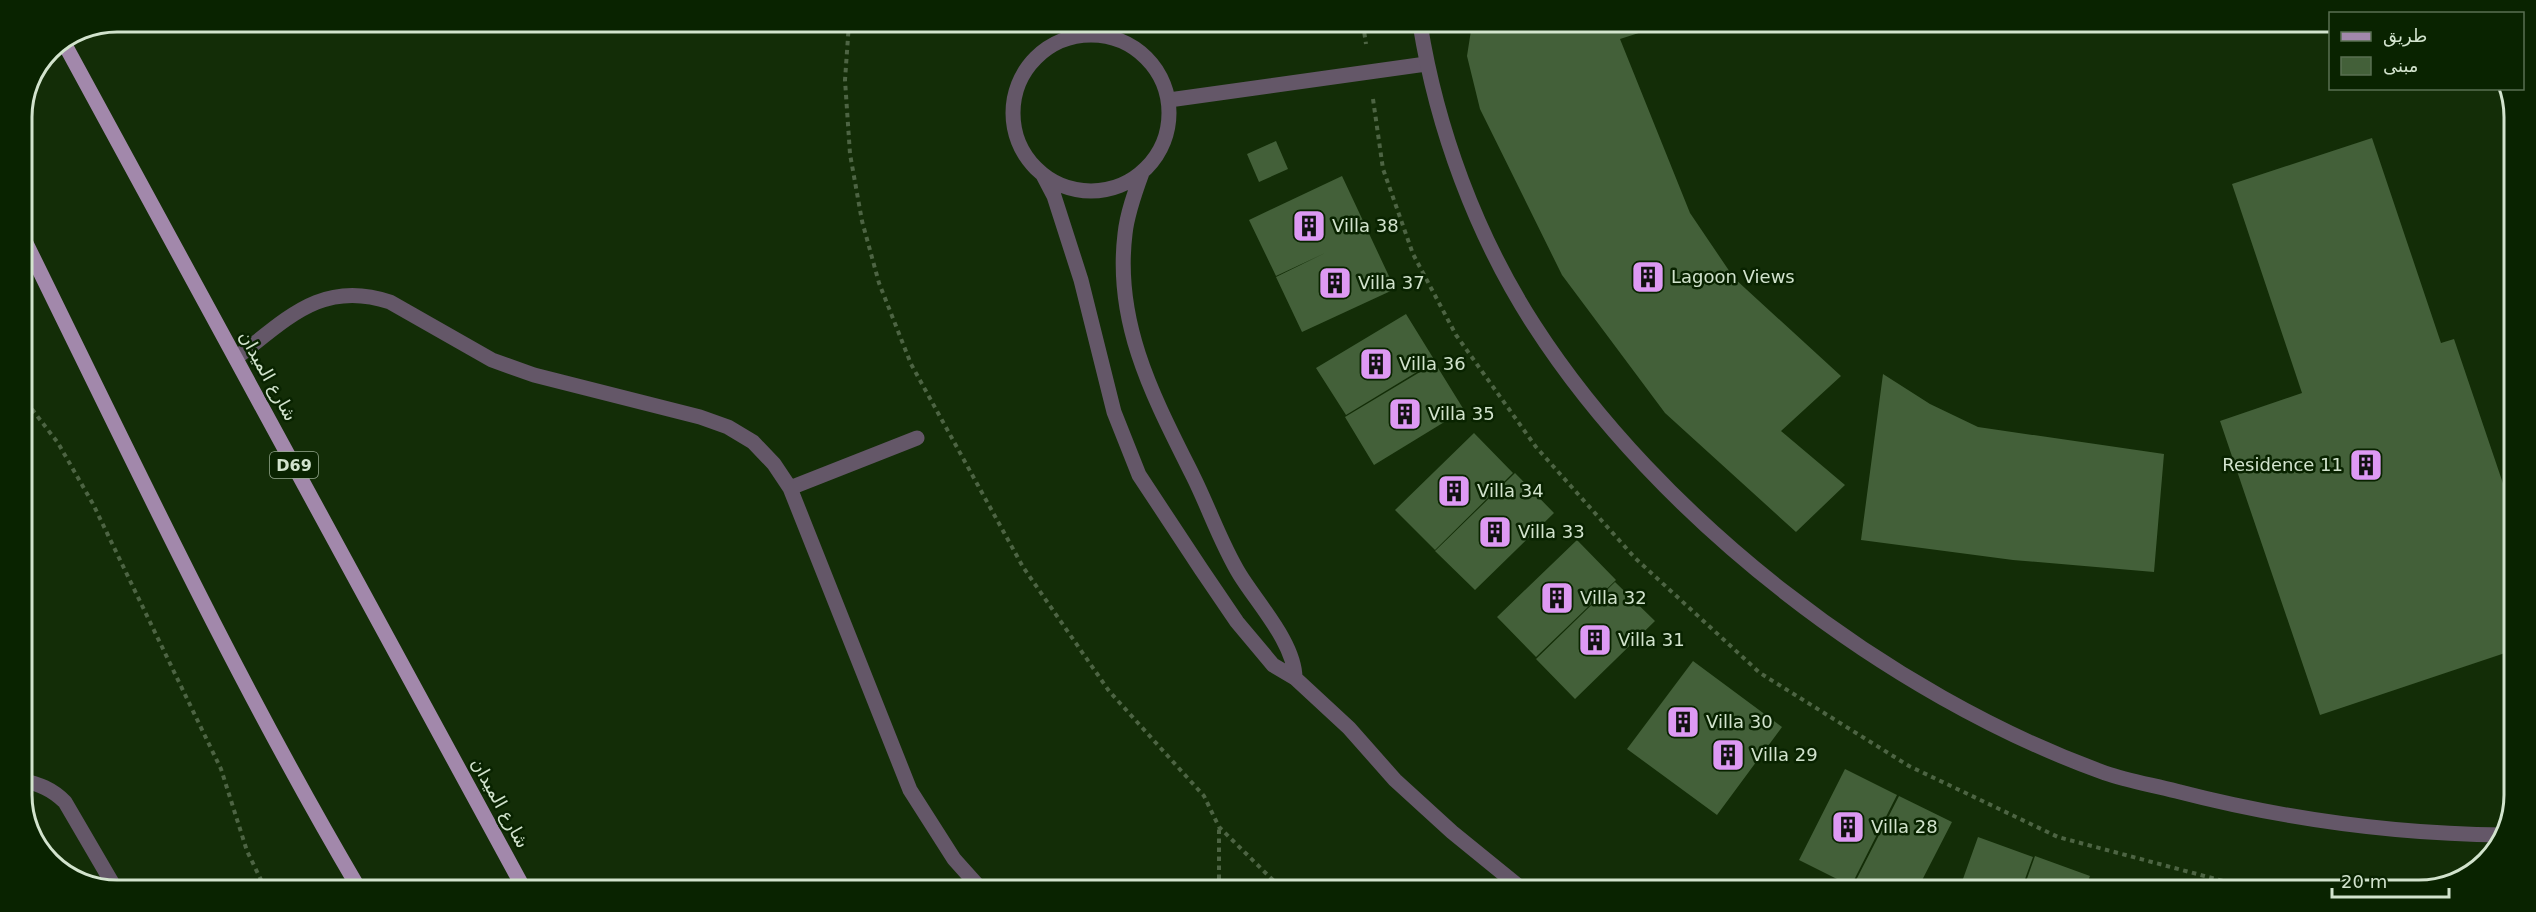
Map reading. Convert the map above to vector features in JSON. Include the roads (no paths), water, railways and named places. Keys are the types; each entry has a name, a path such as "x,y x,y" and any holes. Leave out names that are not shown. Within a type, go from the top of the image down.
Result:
{"main road":[{"name":"شارع الميدان","path":"66,48 520,880"},
{"path":"31,254 207,610 270,730 354,880"}],"street":[{"path":"1421,31 1426,63 1444,131 1473,206 1500,264 1535,325 1609,426 1710,530 1813,615 1906,676 2009,731 2106,773 2229,805 2334,824 2437,834 2494,835"},
{"path":"1044,175 1062,185 1082,190 1103,190 1123,184 1142,173 1155,158 1165,140 1169,120 1169,100 1163,80 1152,63 1138,50 1110,36 1079,35 1050,46 1027,67 1019,82 1013,116 1021,149 1044,175 1054,196 1081,280 1114,412 1139,475 1237,622 1273,665 1295,678 1349,728 1395,780 1452,832 1511,880"},
{"path":"1169,100 1426,63"},
{"path":"1142,173 1125,232 1122,277 1126,315 1137,352 1156,398 1238,571 1291,654 1295,678"},
{"path":"236,358 305,306 338,295 373,297 390,303 492,360 534,375 700,417 728,426 753,442 774,464 790,488 910,789 954,859 973,880"},
{"path":"790,488 917,438"},
{"path":"32,783 55,792 65,802 110,880"}],"place":[{"name":"Villa 38","path":"1309,226"},
{"name":"Lagoon Views","path":"1648,277"},
{"name":"Villa 37","path":"1335,283"},
{"name":"Villa 36","path":"1376,364"},
{"name":"Villa 35","path":"1405,414"},
{"name":"Residence 11","path":"2366,465"},
{"name":"Villa 34","path":"1454,491"},
{"name":"Villa 33","path":"1495,532"},
{"name":"Villa 32","path":"1557,598"},
{"name":"Villa 31","path":"1595,640"},
{"name":"Villa 30","path":"1683,722"},
{"name":"Villa 29","path":"1728,755"},
{"name":"Villa 28","path":"1848,827"}]}
